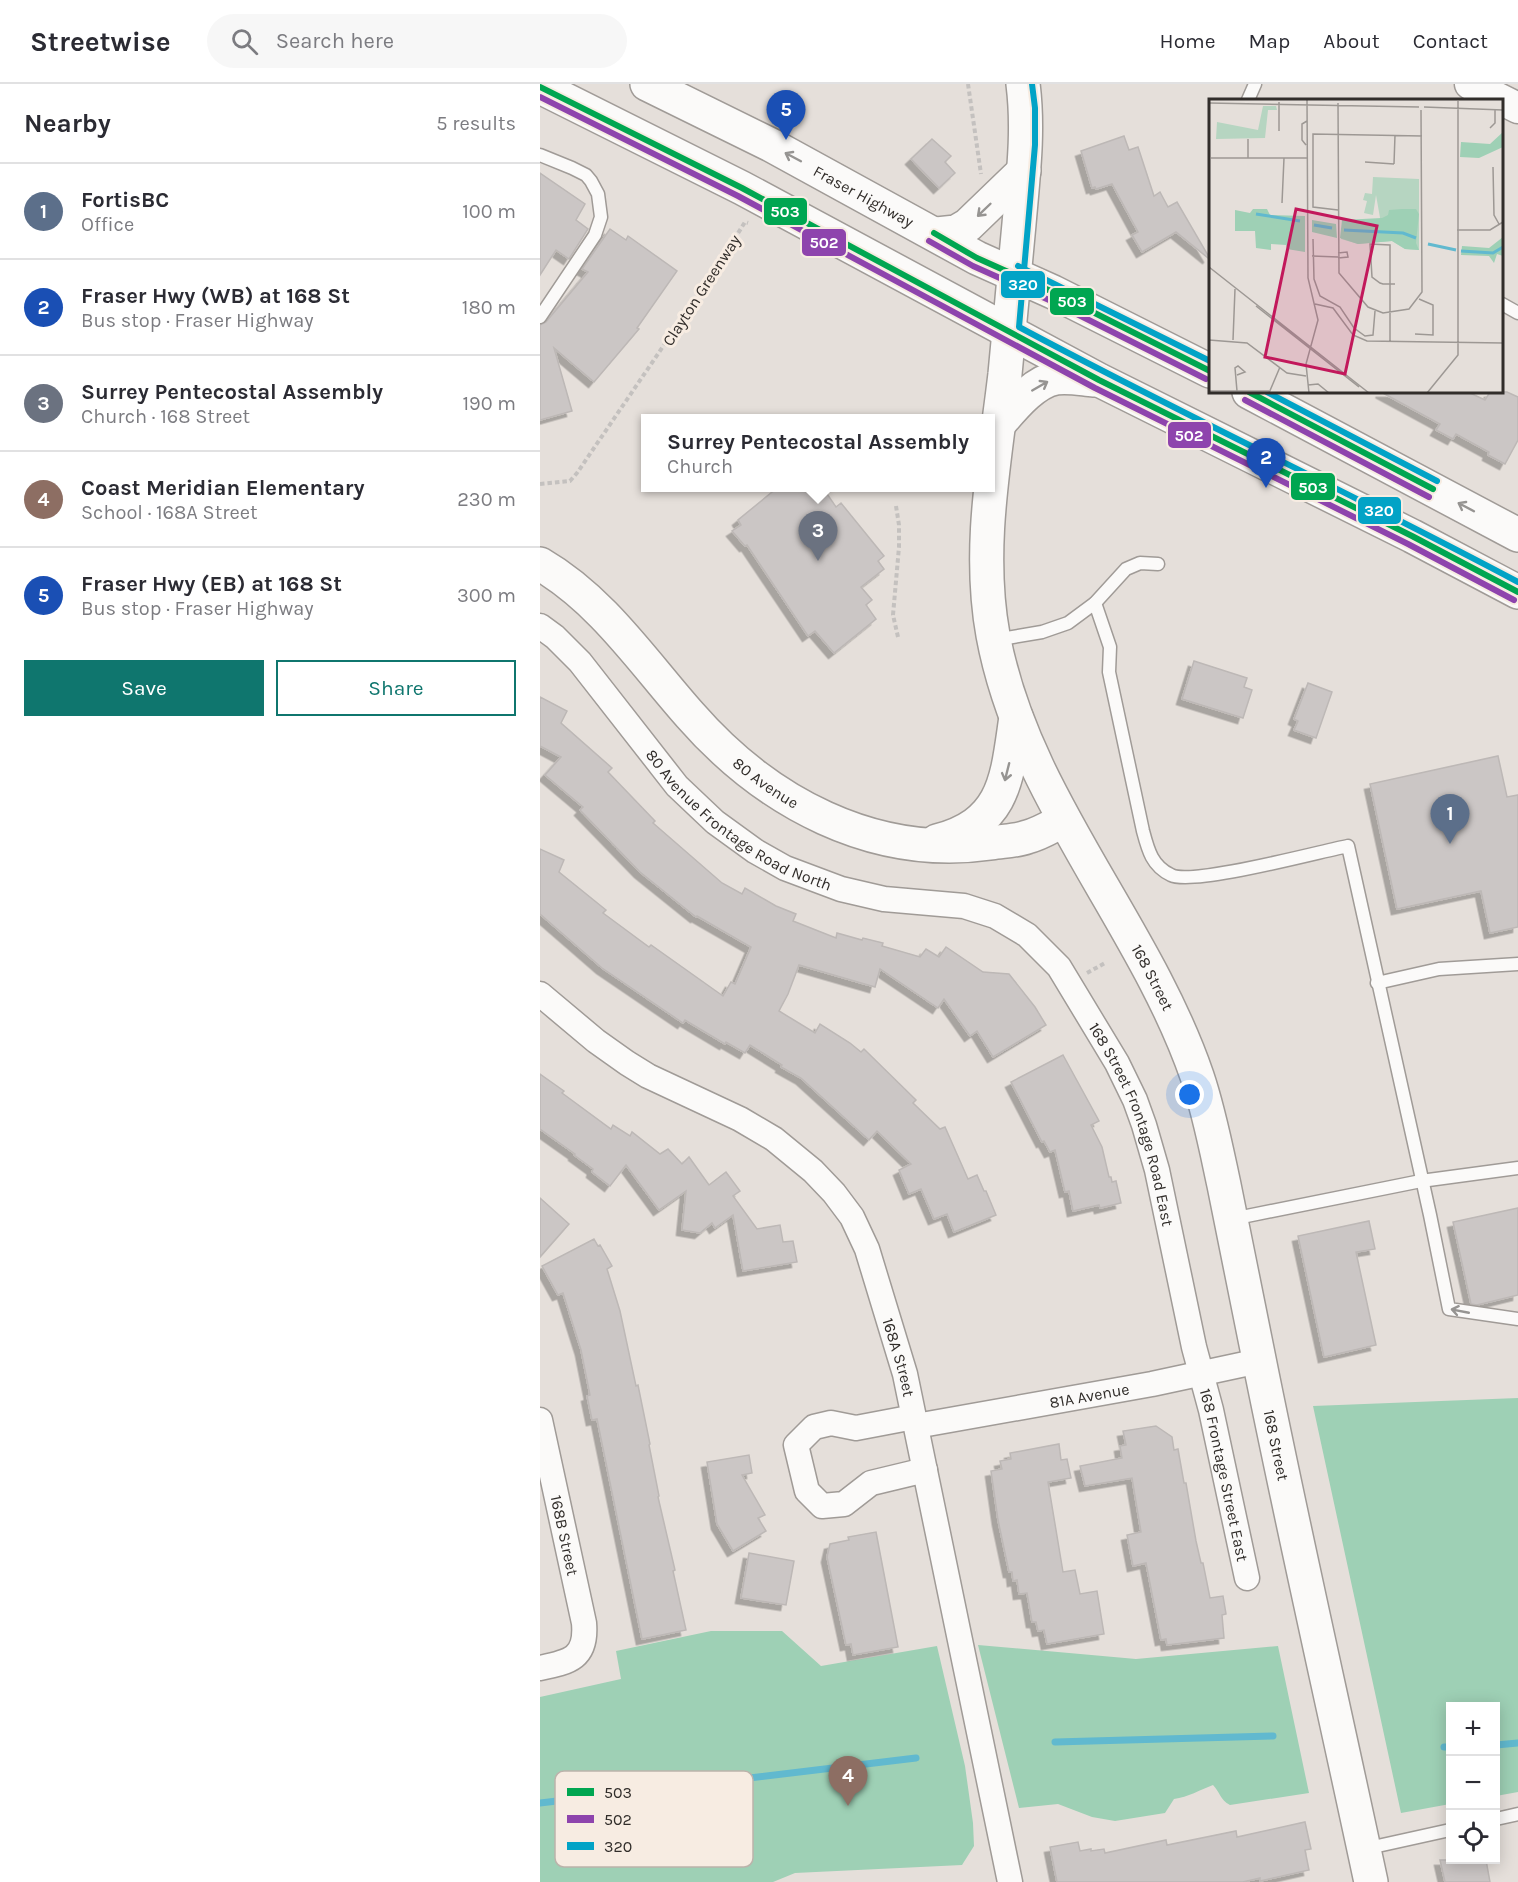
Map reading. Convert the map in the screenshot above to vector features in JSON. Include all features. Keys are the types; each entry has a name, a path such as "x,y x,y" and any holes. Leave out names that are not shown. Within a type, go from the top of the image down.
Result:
{"main road":[{"name":"Fraser Highway","path":"647,84 771,146 978,258 1209,371"},
{"name":"168 Street","path":"995,451 1024,171 1026,108 1023,84"},
{"path":"540,87 742,188 1099,380 1412,536 1518,592"},
{"path":"937,234 956,232 968,225 1024,171"},
{"path":"998,425 1017,402 1048,381 1056,378 1099,380"},
{"path":"1251,393 1518,535"},
{"name":"168 Street","path":"990,492 986,530 989,603 994,641 1016,715 1043,779 1064,820 1156,981 1179,1030 1203,1098 1231,1219 1259,1361 1371,1882"},
{"name":"80 Avenue","path":"540,564 599,610 630,643 691,717 735,762 802,807 842,826 881,838 923,845 969,846 1028,837 1064,820"},
{"path":"923,845 954,837 984,816 998,801 1008,772 1016,715"}],"street":[{"path":"1470,84 1500,99"},
{"path":"1503,100 1518,108"},
{"name":"80 Avenue Frontage Road North","path":"540,626 555,637 580,662 677,786 715,822 765,857 807,877 851,892 907,902 964,906 995,916"},
{"name":"168 Street Frontage Road East","path":"995,916 1028,935 1059,967 1117,1063 1131,1091 1157,1170 1200,1372"},
{"name":"168A Street","path":"540,994 627,1064 752,1125 795,1154 823,1180 852,1217 863,1238 905,1374 1010,1882"},
{"name":"81A Avenue","path":"925,1470 871,1483 844,1504 822,1506 807,1491 796,1445 814,1427 831,1423 856,1428 915,1421 1152,1384 1259,1361"},
{"name":"168 Frontage Street East","path":"1200,1372 1211,1410 1247,1578"},
{"name":"168B Street","path":"540,1420 584,1623 584,1638 580,1652 565,1662 540,1668"}],"lane":[{"path":"1248,99 1255,84"},
{"path":"540,155 572,168 591,180 598,194 602,217 595,235 540,317"},
{"path":"1503,305 1518,313"},
{"path":"994,641 1034,634 1077,618 1095,603 1126,569 1140,563 1158,564"},
{"path":"1095,603 1110,647 1109,672 1143,831 1155,864 1174,877 1187,879 1348,846 1449,1309 1518,1319"},
{"path":"1377,983 1439,969 1518,964"},
{"path":"1231,1219 1421,1181 1518,1168"},
{"path":"1500,1818 1518,1814"},
{"path":"1364,1849 1446,1831"}],"path":[{"path":"968,84 981,180"},
{"name":"Clayton Greenway","path":"540,483 570,481 577,473 745,222 755,227"},
{"path":"896,506 899,547 893,615 898,637"},
{"path":"1081,977 1105,963"}],"green space":[{"path":"1518,1398 1518,1792 1500,1795 1500,1702 1446,1702 1446,1805 1401,1813 1313,1406"},
{"path":"711,1631 782,1631 821,1666 937,1646 965,1766 974,1846 962,1865 795,1873 773,1882 540,1882 540,1697 621,1679 616,1651"},
{"path":"978,1645 1136,1659 1278,1646 1309,1793 1230,1805 1224,1801 1213,1785 1174,1799 1165,1813 1115,1821 1092,1817 1058,1804 1019,1808"}],"building":[{"path":"1124,136 1129,150 1138,147 1154,196 1160,192 1168,207 1177,202 1208,258 1176,232 1142,252 1132,235 1138,232 1112,184 1092,188 1081,151"},
{"path":"932,139 951,156 945,162 955,173 939,188 911,159"},
{"path":"540,173 585,204 576,220 588,229 569,259 556,250 540,275"},
{"path":"610,229 626,240 628,236 677,271 637,328 639,329 594,382 554,348 572,411 540,420 540,325 546,322 588,272 582,269"},
{"path":"1507,392 1518,397 1518,440 1505,464 1488,455 1489,452 1456,434 1453,439 1436,430 1440,424 1383,393 1470,393 1485,400 1489,393"},
{"path":"772,492 826,492 836,507 841,503 884,556 878,561 884,569 861,587 872,600 866,605 876,619 834,653 815,631 808,636 747,545 745,546 732,531 741,525 738,520"},
{"path":"1194,661 1247,678 1244,687 1252,690 1243,718 1182,699"},
{"path":"1308,683 1332,692 1316,738 1294,730 1298,721 1294,719"},
{"path":"540,697 567,711 561,723 612,768 608,772 655,821 653,823 722,883 742,894 745,888 776,906 796,914 793,921 836,938 837,933 862,940 863,938 920,957 926,949 939,957 946,947 983,972 1009,974 1046,1025 993,1057 977,1031 970,1036 944,999 938,1008 880,969 875,987 799,965 779,1011 815,1033 820,1024 861,1052 864,1049 916,1100 913,1103 940,1129 945,1127 968,1179 977,1175 996,1215 954,1232 947,1214 934,1219 921,1189 909,1194 899,1170 911,1164 877,1131 869,1140 801,1078 750,1045 745,1053 685,1020 683,1023 602,968 540,914 540,849 564,860 559,872 606,910 603,913 723,996 731,982 735,984 751,947 696,917 640,872 580,810 583,807 545,775 561,757 540,746"},
{"path":"1498,756 1507,797 1518,795 1518,927 1490,933 1481,891 1397,909 1370,784"},
{"path":"1063,1055 1099,1121 1091,1125 1102,1147 1109,1177 1112,1182 1116,1181 1121,1203 1073,1211 1069,1191 1065,1192 1055,1150 1050,1152 1044,1141 1042,1142 1011,1082"},
{"path":"540,1074 611,1129 613,1125 630,1136 632,1132 660,1154 668,1149 682,1164 689,1157 709,1185 726,1172 740,1191 733,1196 757,1229 780,1225 783,1242 793,1241 797,1262 743,1271 733,1215 715,1228 712,1223 700,1233 682,1230 686,1191 659,1210 626,1165 610,1186 592,1172 593,1169 575,1154 540,1129"},
{"path":"540,1198 569,1224 540,1257"},
{"path":"1518,1208 1518,1295 1477,1305 1471,1304 1453,1222"},
{"path":"1369,1221 1375,1249 1356,1252 1376,1345 1324,1357 1298,1236"},
{"path":"594,1239 612,1266 607,1269 620,1311 636,1386 638,1385 658,1497 686,1630 642,1639 597,1419 592,1420 587,1396 590,1395 581,1350 563,1293 558,1295 542,1266"},
{"path":"1156,1426 1172,1437 1174,1450 1178,1449 1210,1598 1223,1596 1226,1614 1222,1615 1224,1638 1167,1645 1166,1639 1161,1640 1146,1563 1133,1566 1127,1535 1141,1532 1132,1478 1085,1486 1080,1466 1122,1458 1120,1446 1126,1445 1123,1431"},
{"path":"1059,1444 1061,1460 1067,1459 1071,1478 1048,1482 1063,1572 1075,1570 1080,1594 1097,1591 1104,1634 1047,1644 1044,1630 1038,1631 1036,1622 1032,1622 1027,1593 1019,1594 1017,1580 1013,1581 1012,1572 1009,1572 991,1471 1002,1469 1000,1461 1011,1459 1010,1453"},
{"path":"749,1455 752,1473 742,1475 765,1515 758,1518 766,1531 733,1551 717,1524 707,1462"},
{"path":"876,1532 898,1647 853,1655 851,1644 846,1645 827,1557 830,1544 849,1540 848,1537"},
{"path":"749,1553 794,1561 786,1605 741,1598"},
{"path":"1305,1822 1311,1849 1305,1850 1309,1870 1260,1881 1260,1878 1243,1882 1057,1882 1050,1847 1078,1842 1080,1851 1104,1849 1105,1853 1166,1840 1167,1845 1236,1831 1237,1837"},
{"path":"1440,1860 1446,1860 1446,1864 1487,1864 1490,1882 1445,1882"}],"waterway":[{"path":"1055,1742 1273,1736"},
{"path":"1500,1745 1518,1743"},
{"path":"753,1778 916,1758"},
{"path":"540,1803 555,1801"}],"transit line":[{"name":"320","path":"1032,84 1035,108 1035,145 1019,327 1518,582"},
{"name":"503","path":"540,87 742,188 1099,380 1412,536 1518,592"},
{"name":"502","path":"540,97 738,196 1095,388 1408,544 1514,600"},
{"name":"503","path":"934,233 977,258 1053,292 1209,370"},
{"name":"502","path":"929,241 973,266 1049,300 1206,379"},
{"name":"320","path":"1018,266 1209,361"},
{"name":"503","path":"1251,393 1433,489"},
{"name":"320","path":"1269,393 1437,481"},
{"name":"502","path":"1245,400 1429,497"}],"place":[{"name":"Fraser Hwy (EB) at 168 St","path":"786,140"},
{"name":"Fraser Hwy (WB) at 168 St","path":"1266,488"},
{"name":"Surrey Pentecostal Assembly","path":"818,561"},
{"name":"FortisBC","path":"1450,844"},
{"name":"Coast Meridian Elementary","path":"848,1806"}]}
